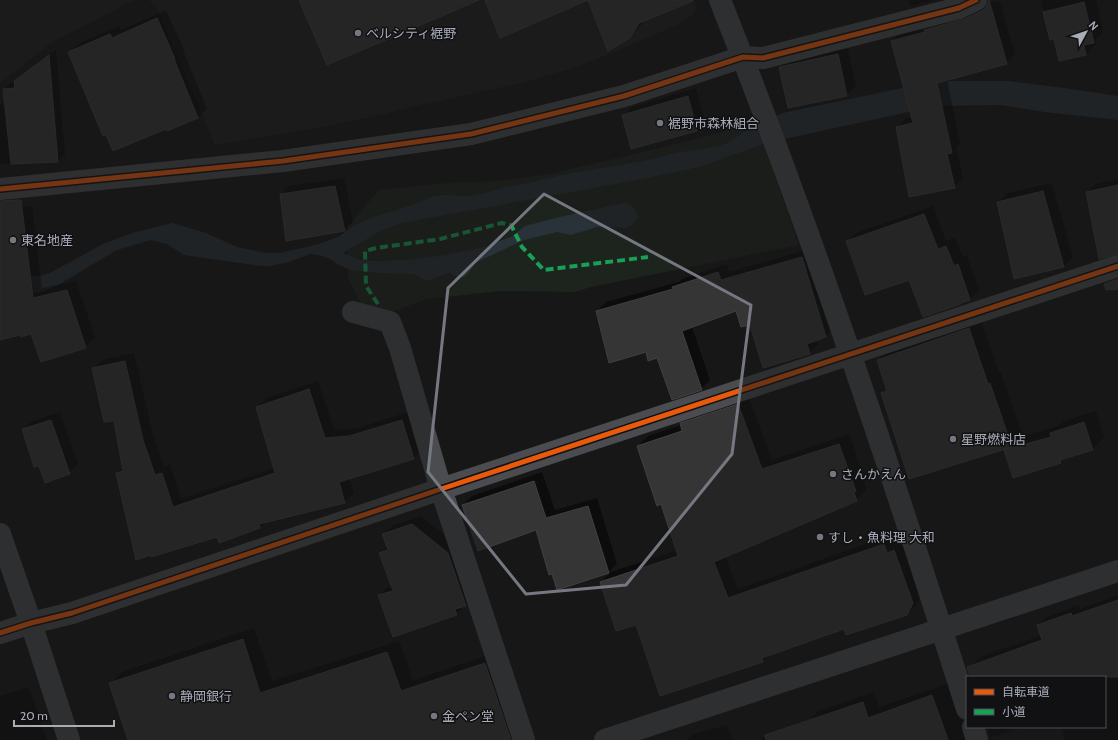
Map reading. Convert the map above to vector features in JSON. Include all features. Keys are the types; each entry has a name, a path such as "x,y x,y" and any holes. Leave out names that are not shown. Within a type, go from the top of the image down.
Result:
{"street":[{"path":"720,0 776,146 850,355 966,705"},
{"path":"0,189 283,162 471,134 624,96 743,57 763,58 959,8 976,0"},
{"path":"0,633 31,623 72,613 441,489 1118,266"},
{"path":"354,312 390,322 400,348 441,489 524,740"},
{"path":"0,534 69,740"},
{"path":"606,740 1118,571"},
{"path":"973,728 977,740"}],"highlighted area":[{"path":"544,194 751,305 732,454 626,585 526,594 428,472 448,288"}],"shaded area":[{"path":"0,0 134,0 52,42 0,83"},
{"path":"149,0 693,0 696,7 693,15 677,25 610,54 567,70 516,84 380,115 321,127 215,145 156,6"},
{"path":"952,81 1007,81 1118,96 1118,120 1045,112 1000,105 936,106 766,143 699,167 637,180 401,223 384,229 343,253 360,260 377,261 406,260 446,255 484,247 511,237 525,226 564,216 624,203 630,205 636,210 638,218 632,225 625,228 597,227 571,235 557,232 524,240 475,263 464,277 458,277 449,273 426,281 414,274 378,273 351,270 328,258 310,254 289,262 270,266 261,266 184,255 167,244 151,240 117,250 58,285 42,292 27,294 17,277 39,276 50,273 103,244 132,233 172,223 206,233 237,247 266,253 280,253 319,244 338,237 355,225 434,196 471,196 566,174 718,146 728,143 757,122 787,112 922,84"},
{"path":"754,117 799,245 591,287 575,292 500,291 427,299 374,318 367,317 348,278 347,227 379,190 447,183 496,181 550,174 723,132"}],"building":[{"name":"ベルシティ裾野","path":"299,0 479,0 327,65"},
{"path":"485,0 588,0 500,38"},
{"path":"588,0 693,1 639,23 630,38 608,51"},
{"path":"989,0 1007,64 937,83 952,153 947,154 955,188 909,197 896,127 913,123 891,41 964,19 982,11 986,7"},
{"path":"1084,2 1094,43 1084,45 1086,55 1059,61 1054,39 1050,40 1043,12"},
{"path":"157,18 198,118 167,131 166,129 113,151 106,135 103,136 68,52 110,34 112,38"},
{"path":"838,54 847,96 788,108 779,67"},
{"path":"49,55 58,162 11,164 3,89 15,88 14,81"},
{"name":"裾野市森林組合","path":"688,96 697,131 631,149 622,115"},
{"path":"1118,185 1118,254 1099,259 1086,192"},
{"path":"335,186 345,231 286,241 280,194"},
{"path":"1043,191 1064,267 1014,279 997,202"},
{"path":"21,200 33,298 67,290 86,348 41,362 31,334 0,340 0,201"},
{"path":"924,214 938,249 946,246 954,266 958,264 970,300 923,317 909,280 865,295 846,241"},
{"path":"802,257 826,337 807,344 810,354 763,368 750,325 741,327 736,311 682,331 702,390 672,400 657,358 648,361 646,352 609,363 596,311 673,289 672,287 718,272 721,280"},
{"path":"1118,279 1118,289 1106,290 1104,284"},
{"path":"969,328 1012,447 909,479 881,393 887,391 877,360"},
{"path":"125,361 143,440 155,475 162,473 173,507 275,473 256,407 309,389 325,438 349,436 402,420 414,459 339,482 345,503 259,524 260,528 219,543 217,537 151,557 151,555 136,560 116,473 123,471 114,421 104,422 92,368"},
{"path":"738,404 762,469 839,444 856,491 854,492 857,501 714,562 728,598 884,544 887,553 894,550 913,603 907,615 846,635 844,629 762,658 763,662 660,696 636,625 616,631 600,582 678,556 661,504 657,506 637,446 682,431 680,423"},
{"path":"51,420 70,474 45,483 39,466 34,467 22,429"},
{"path":"1084,422 1093,450 1060,460 1061,463 1013,478 1004,450 1051,437 1050,433"},
{"path":"534,481 546,518 588,506 609,573 557,590 552,574 549,575 536,530 478,551 462,505"},
{"path":"412,524 448,553 466,606 455,609 457,615 393,637 378,595 393,591 379,553 388,550 382,534"},
{"path":"1118,600 1118,677 970,676 967,667 1042,640 1037,625 1071,613 1072,616"},
{"path":"243,639 260,693 387,652 401,691 485,663 511,740 128,740 109,683"},
{"path":"932,695 948,740 766,740 765,735 863,702 868,718"}],"marked path":[{"path":"378,304 366,286 365,251 376,248 440,239 502,223 511,225 522,247 544,270 648,257"}],"cycle path":[{"path":"0,189 283,161 471,134 624,96 743,57 763,58 959,8 976,0"},
{"path":"0,633 31,623 72,613 441,489 1118,266"}],"place":[{"name":"ベルシティ裾野","path":"358,33"},
{"name":"裾野市森林組合","path":"660,123"},
{"name":"東名地産","path":"13,240"},
{"name":"星野燃料店","path":"953,439"},
{"name":"さんかえん","path":"833,474"},
{"name":"すし・魚料理 大和","path":"820,537"},
{"name":"静岡銀行","path":"172,696"},
{"name":"金ペン堂","path":"434,716"}]}
